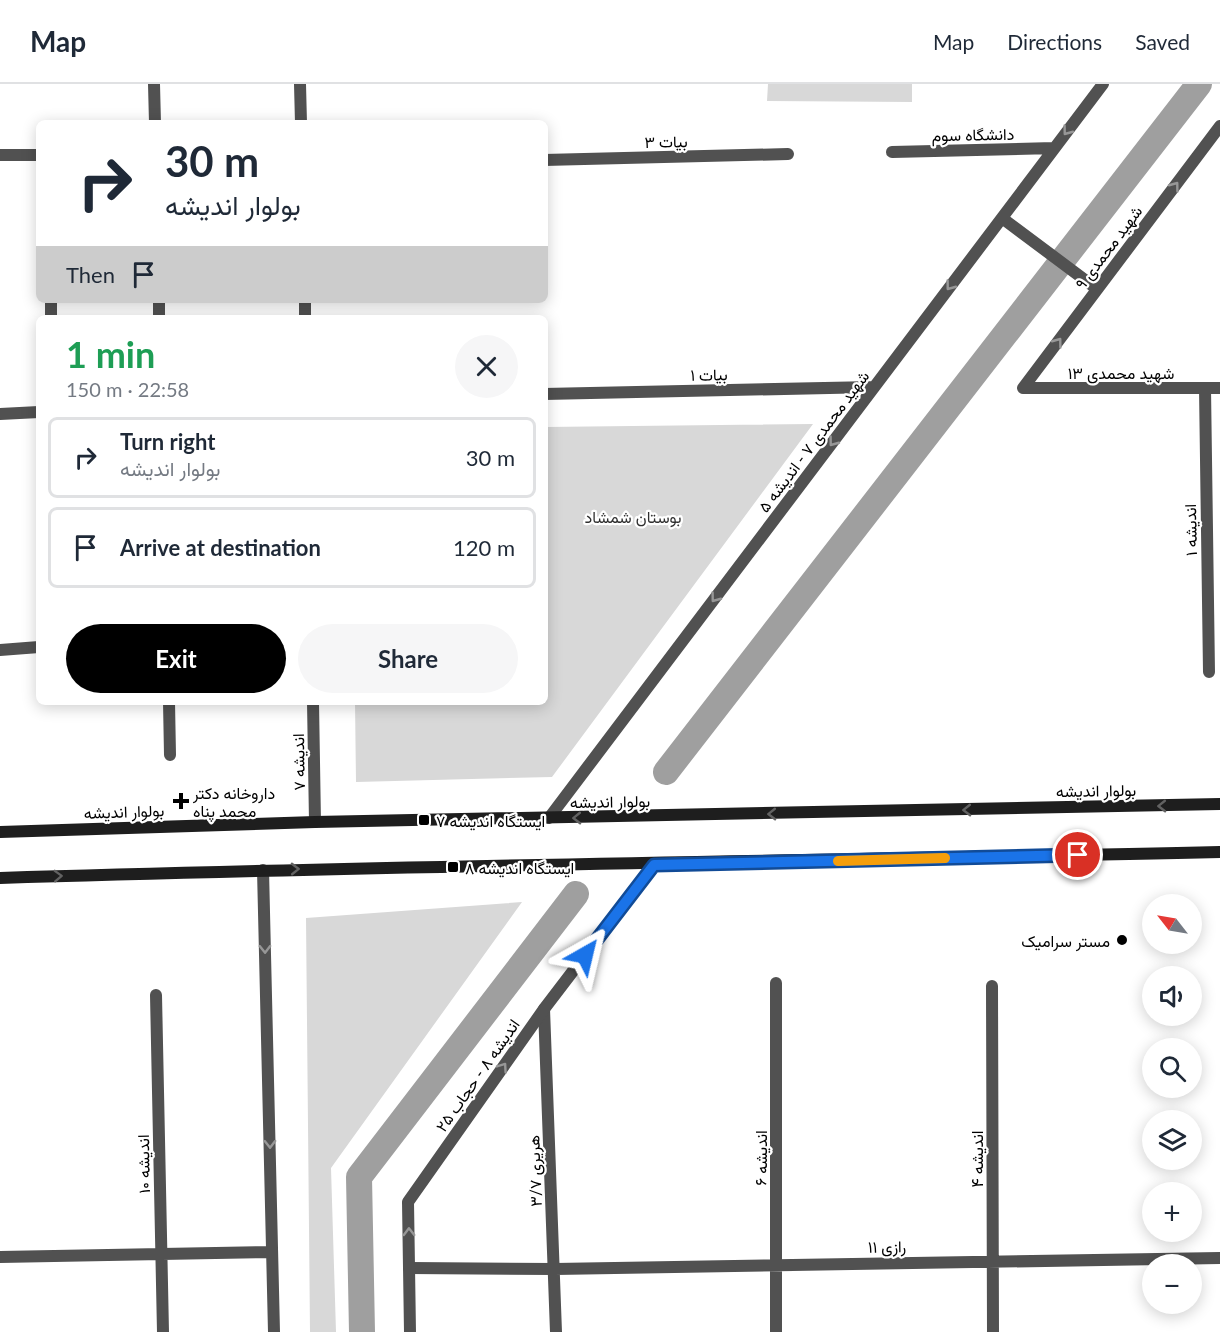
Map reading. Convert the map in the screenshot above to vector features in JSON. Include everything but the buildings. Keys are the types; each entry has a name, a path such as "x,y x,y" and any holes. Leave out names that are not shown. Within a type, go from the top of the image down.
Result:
{"main road":[{"name":"بولوار اندیشه","path":"0,832 315,822 1220,804"},
{"path":"0,878 263,870 654,865 1220,852"}],"street":[{"path":"154,84 155,120"},
{"path":"300,84 301,120"},
{"name":"شهید محمدی ۷ - اندیشه ۵","path":"549,818 1103,84"},
{"name":"شهید محمدی ۹","path":"1023,388 1097,289 1214,142 1220,126"},
{"name":"دانشگاه سوم","path":"891,152 1054,148"},
{"name":"بیات ۳","path":"548,160 788,154"},
{"path":"0,155 36,155"},
{"path":"1002,218 1097,289"},
{"name":"بیات ۱","path":"548,394 874,387"},
{"name":"شهید محمدی ۱۳","path":"1023,388 1220,388"},
{"name":"اندیشه ۱","path":"1205,388 1209,672"},
{"path":"0,414 36,412"},
{"path":"0,650 36,647"},
{"path":"169,705 170,755"},
{"name":"اندیشه ۷","path":"313,705 315,822"},
{"name":"اندیشه ۸ - حجاب ۲۵","path":"410,1332 408,1202 544,1009 654,865"},
{"path":"263,870 274,1332"},
{"name":"اندیشه ۶","path":"776,983 776,1332"},
{"name":"اندیشه ۴","path":"992,986 993,1332"},
{"name":"اندیشه ۱۰","path":"156,995 163,1332"},
{"name":"هریری ۳/۷","path":"544,1009 556,1332"},
{"path":"0,1257 272,1252"},
{"name":"رازی ۱۱","path":"409,1268 555,1269 1220,1258"}],"green space":[{"path":"768,84 912,84 912,102 767,101"},
{"name":"بوستان شمشاد","path":"813,424 552,777 356,782 355,705 548,705 548,427"},
{"path":"522,902 331,1168 336,1332 310,1332 306,918"}],"waterway":[{"path":"666,772 1199,84"},
{"path":"362,1332 359,1177 576,894"}],"slow traffic":[{"path":"838,861 945,858"}],"place":[{"name":"داروخانه دکتر محمد پناه","path":"181,801"},
{"name":"ایستگاه اندیشه ۷","path":"424,820"},
{"name":"ایستگاه اندیشه ۸","path":"453,867"},
{"name":"مستر سرامیک","path":"1122,940"}],"route":[{"path":"585,955 654,865 1078,855"}]}
